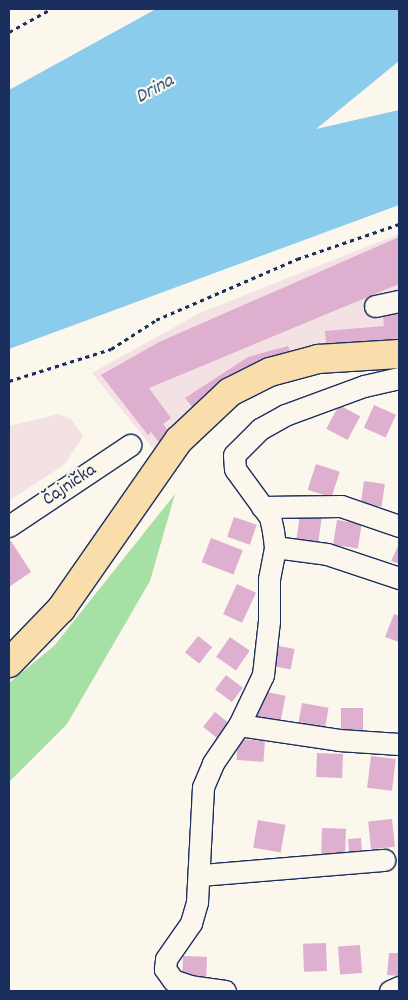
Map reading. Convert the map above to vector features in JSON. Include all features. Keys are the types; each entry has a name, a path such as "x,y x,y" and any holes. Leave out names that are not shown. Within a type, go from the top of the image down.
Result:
{"main road":[{"path":"9,663 61,609 179,440 230,392 270,372 318,359 399,354"}],"street":[{"path":"375,306 399,301"},
{"path":"225,991 190,986 173,980 165,969 166,959 192,923 201,875 198,854 203,787 213,763 239,725 263,675 269,621 269,579 275,547 270,517 235,469 234,455 244,442 285,414 364,386 399,378"},
{"name":"Čajnička","path":"9,526 130,445"},
{"path":"262,507 341,506 399,526"},
{"path":"275,547 327,554 399,578"},
{"path":"239,725 339,740 399,744"},
{"path":"201,875 384,860"},
{"path":"390,991 399,987"}],"path":[{"path":"9,32 51,9"},
{"path":"9,382 111,349 156,320 297,259 399,224"}],"shaded area":[{"path":"399,234 399,349 260,370 161,458 92,373 200,313"},
{"path":"59,414 71,419 83,436 65,464 9,501 9,426"}],"green space":[{"path":"175,494 150,581 67,724 9,782 9,683 54,646"}],"water":[{"name":"Drina","path":"156,9 399,9 399,61 316,129 399,110 399,205 9,349 9,90"}],"building":[{"path":"399,237 399,284 149,388 171,418 163,424 172,436 161,445 151,432 148,435 101,375 159,342"},
{"path":"399,307 399,348 327,355 325,331 384,326 382,309"},
{"path":"288,346 294,362 198,414 185,398 248,357"},
{"path":"339,405 360,416 348,440 326,429"},
{"path":"374,405 396,415 386,438 364,428"},
{"path":"316,464 340,472 331,497 308,490"},
{"path":"364,481 385,484 382,507 361,504"},
{"path":"300,514 322,517 318,542 297,539"},
{"path":"234,517 257,525 250,545 227,537"},
{"path":"337,520 362,524 358,549 333,545"},
{"path":"211,538 243,550 233,574 202,562"},
{"path":"11,541 31,572 9,587 9,542"},
{"path":"399,544 399,564 391,561"},
{"path":"237,584 256,593 242,623 223,614"},
{"path":"394,614 399,616 399,642 385,637"},
{"path":"198,636 212,647 199,664 185,653"},
{"path":"230,637 250,651 236,670 216,657"},
{"path":"274,645 295,649 291,670 270,666"},
{"path":"226,675 243,688 232,702 215,689"},
{"path":"261,691 286,696 280,722 256,718"},
{"path":"302,703 329,708 325,730 298,726"},
{"path":"341,708 363,708 363,734 341,734"},
{"path":"215,712 232,726 220,741 203,727"},
{"path":"238,739 265,741 263,762 237,760"},
{"path":"317,753 343,754 342,778 316,777"},
{"path":"371,756 396,759 392,791 367,788"},
{"path":"392,819 395,847 371,849 368,822"},
{"path":"258,820 286,825 281,852 253,848"},
{"path":"322,828 346,829 345,857 321,856"},
{"path":"361,838 362,853 349,854 348,839"},
{"path":"326,943 327,971 304,972 303,944"},
{"path":"360,945 362,973 340,974 338,947"},
{"path":"389,953 399,953 399,976 387,975"},
{"path":"183,956 207,957 206,980 182,979"}]}
